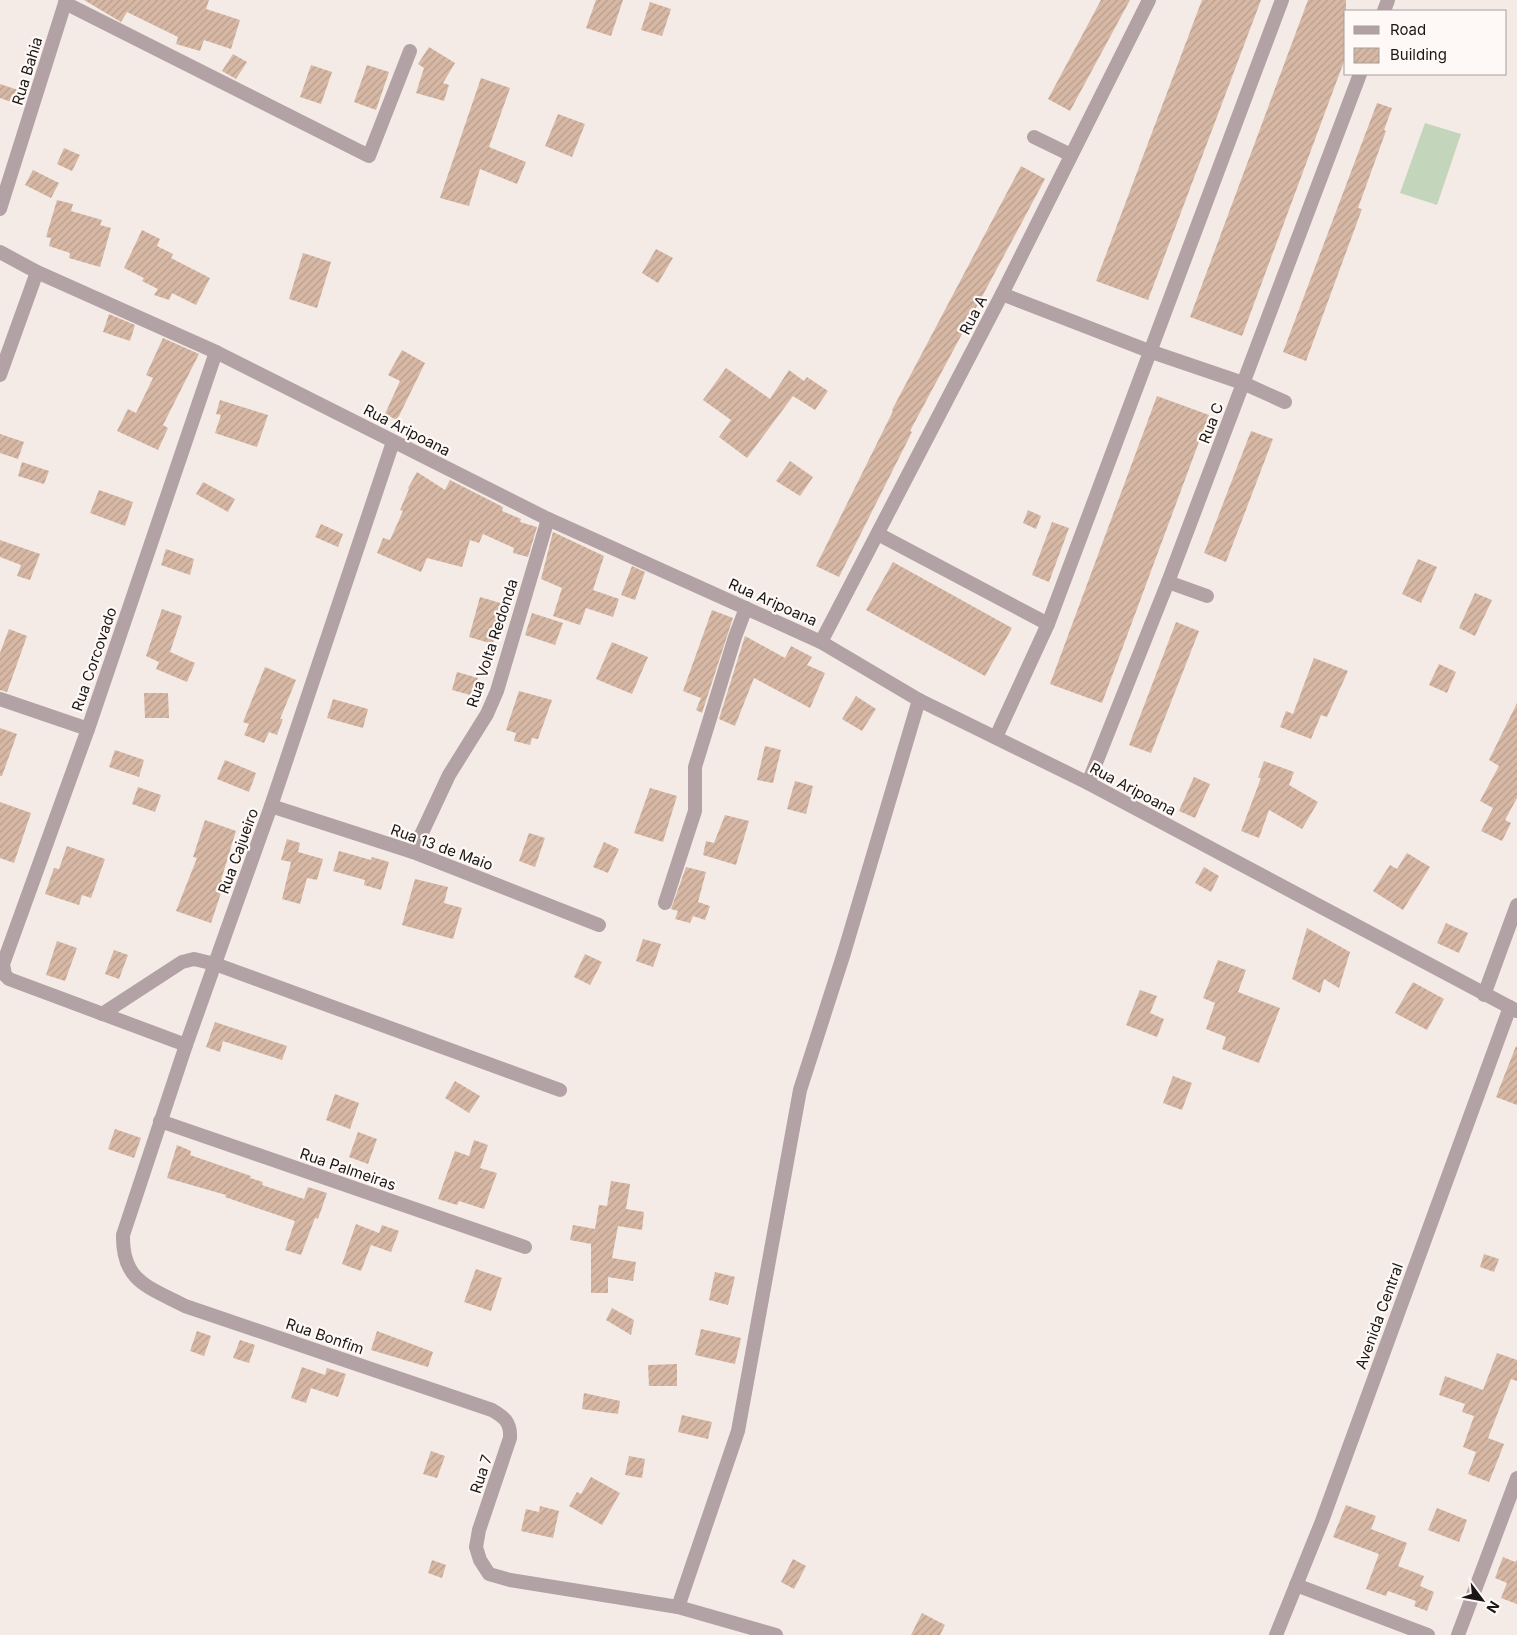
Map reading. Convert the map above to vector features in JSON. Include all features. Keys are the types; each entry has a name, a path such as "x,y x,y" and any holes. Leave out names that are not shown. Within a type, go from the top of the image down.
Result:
{"street":[{"name":"Rua A","path":"821,642 1002,294 1149,0"},
{"path":"996,737 1048,624 1282,0"},
{"path":"66,1 369,156 410,51"},
{"name":"Rua Bahia","path":"1,201 66,1"},
{"name":"Rua C","path":"1088,783 1168,582 1360,75"},
{"path":"1034,137 1072,154"},
{"name":"Rua Aripoana","path":"0,252 37,272 216,352 548,519 821,642 919,700 1088,783 1513,1009"},
{"path":"0,375 37,272"},
{"path":"1002,294 1150,351 1243,383 1285,402"},
{"name":"Rua Corcovado","path":"102,1014 14,981 5,975 3,964 88,729 216,352"},
{"name":"Rua Cajueiro","path":"130,1271 123,1254 123,1235 186,1045 271,806 393,442"},
{"name":"Rua Volta Redonda","path":"413,852 449,775 487,714 497,691 548,519"},
{"path":"878,534 1048,624"},
{"path":"1168,582 1207,596"},
{"path":"665,903 694,811 695,767 735,637 746,608"},
{"path":"0,700 88,729"},
{"path":"776,1635 678,1607 738,1431 800,1090 919,700"},
{"name":"Rua 13 de Maio","path":"271,806 413,852 599,925"},
{"path":"1484,995 1517,905"},
{"path":"102,1014 182,962 194,959 215,964 560,1090"},
{"name":"Avenida Central","path":"1276,1635 1322,1521 1513,1009"},
{"path":"102,1014 186,1045"},
{"name":"Rua Palmeiras","path":"160,1121 525,1247"},
{"name":"Rua Bonfim","path":"130,1271 148,1286 185,1306 492,1410 502,1416 510,1427"},
{"name":"Rua 7","path":"510,1427 510,1438 479,1530 476,1547 480,1560 489,1574 510,1580 678,1607"},
{"path":"1458,1635 1517,1478"},
{"path":"1296,1585 1428,1635"}],"green space":[{"path":"1425,123 1461,134 1437,205 1400,193"}],"building":[{"path":"84,0 209,0 206,9 240,20 231,49 204,40 200,51 176,44 178,37 127,12 121,22"},
{"path":"596,0 623,0 611,36 586,28"},
{"path":"1101,0 1130,0 1070,111 1048,99"},
{"path":"1202,0 1261,0 1148,300 1096,281"},
{"path":"1308,0 1346,0 1346,10 1344,10 1344,61 1242,336 1190,317"},
{"path":"650,2 671,9 662,36 641,30"},
{"path":"429,47 455,63 443,83 449,85 444,101 416,93 424,68 418,64"},
{"path":"233,54 247,62 236,79 222,71"},
{"path":"311,65 332,72 321,104 300,97"},
{"path":"367,65 389,72 376,110 354,102"},
{"path":"481,78 510,88 489,147 526,162 517,184 480,169 469,206 440,198"},
{"path":"0,84 18,90 14,103 0,98"},
{"path":"1377,103 1392,108 1384,130 1386,131 1358,208 1362,209 1306,361 1283,352"},
{"path":"558,114 585,124 572,157 545,146"},
{"path":"64,148 80,155 72,171 57,164"},
{"path":"1021,166 1045,179 910,431 912,432 839,577 816,566 892,410"},
{"path":"33,170 59,183 51,198 25,185"},
{"path":"57,200 73,204 71,211 102,220 100,225 111,228 100,267 69,258 70,253 49,246 51,238 46,237"},
{"path":"142,230 160,239 157,246 173,254 171,258 210,278 196,305 172,293 169,300 154,295 158,289 142,281 144,278 124,268"},
{"path":"656,249 673,258 658,283 642,273"},
{"path":"303,253 331,262 317,308 289,299"},
{"path":"109,314 135,325 130,341 103,332"},
{"path":"163,338 199,354 163,425 168,428 158,450 117,431 128,409 136,413 153,378 146,375"},
{"path":"402,350 425,363 397,420 385,414 400,381 388,375"},
{"path":"726,368 770,399 789,370 804,381 807,377 828,391 815,410 793,396 747,458 719,437 731,420 703,400"},
{"path":"1157,396 1209,415 1102,703 1050,684"},
{"path":"220,400 268,415 257,447 215,433 221,415 216,414"},
{"path":"1251,431 1273,439 1226,562 1204,553"},
{"path":"0,434 24,442 18,459 0,453"},
{"path":"790,461 813,477 800,496 776,481"},
{"path":"22,462 49,471 44,484 18,476"},
{"path":"417,472 445,490 450,480 503,507 502,511 521,519 520,522 537,527 528,557 513,553 514,548 483,534 479,543 470,540 462,567 427,558 421,572 377,553 383,538 390,540 403,511 400,510 408,488"},
{"path":"203,482 235,499 228,512 196,494"},
{"path":"99,490 133,502 125,526 90,513"},
{"path":"1028,510 1041,516 1036,529 1023,523"},
{"path":"1052,522 1069,528 1049,582 1032,575"},
{"path":"321,524 343,534 338,547 315,537"},
{"path":"553,532 604,556 593,590 619,599 613,617 586,608 580,625 553,616 562,588 541,579"},
{"path":"0,540 40,554 30,580 17,576 21,565 0,557"},
{"path":"166,549 194,559 190,575 161,565"},
{"path":"1418,559 1437,567 1421,603 1402,594"},
{"path":"893,562 1012,628 985,676 866,610"},
{"path":"632,566 645,572 635,600 621,595"},
{"path":"1475,593 1492,600 1475,636 1459,628"},
{"path":"480,597 504,604 493,644 469,637"},
{"path":"162,609 182,616 170,652 195,663 187,682 156,669 159,662 146,656"},
{"path":"712,610 733,618 702,713 696,710 701,698 683,691"},
{"path":"532,613 563,623 555,645 525,635"},
{"path":"1176,622 1199,631 1151,753 1129,745"},
{"path":"9,629 27,636 7,692 0,690 0,653"},
{"path":"745,636 785,658 791,646 812,657 807,665 825,673 810,708 754,678 735,726 719,719"},
{"path":"612,642 648,657 632,694 596,679"},
{"path":"1314,658 1348,671 1327,717 1321,715 1311,739 1280,727 1286,711 1293,714"},
{"path":"1439,664 1456,672 1447,693 1429,685"},
{"path":"265,667 296,680 280,719 283,719 277,735 269,732 264,743 244,735 249,724 243,722"},
{"path":"457,672 478,678 474,696 452,690"},
{"path":"519,691 552,700 538,739 532,738 530,745 514,741 516,733 506,730"},
{"path":"144,693 168,693 169,718 145,718"},
{"path":"856,696 876,709 862,731 842,719"},
{"path":"333,699 368,709 363,728 327,718"},
{"path":"1517,703 1517,798 1505,820 1511,823 1502,841 1481,831 1493,808 1480,801 1499,766 1489,760"},
{"path":"0,728 17,734 2,776 0,776"},
{"path":"765,746 781,750 773,783 757,780"},
{"path":"115,750 144,760 139,777 109,767"},
{"path":"225,760 256,773 249,792 217,779"},
{"path":"1264,761 1294,772 1289,785 1318,802 1302,829 1269,810 1259,838 1241,831 1261,778 1258,778"},
{"path":"1194,777 1210,784 1195,818 1179,811"},
{"path":"795,781 813,786 806,814 787,809"},
{"path":"138,787 161,795 155,812 132,804"},
{"path":"650,788 677,796 663,842 634,833"},
{"path":"0,802 31,813 14,863 0,858"},
{"path":"725,815 749,821 736,865 703,855 706,841 714,843"},
{"path":"205,820 236,831 221,880 225,881 211,923 176,911 197,858 193,857"},
{"path":"529,833 545,838 535,867 519,861"},
{"path":"287,839 300,843 298,852 323,859 317,880 307,878 300,904 282,899 291,862 281,860"},
{"path":"604,842 619,849 608,873 593,867"},
{"path":"67,846 105,859 91,898 82,895 79,905 45,894 54,868 59,869"},
{"path":"339,851 371,860 372,857 389,862 381,890 364,885 365,880 333,871"},
{"path":"1407,853 1430,867 1403,910 1373,891 1390,865 1397,869"},
{"path":"686,867 706,872 698,902 710,906 705,920 693,916 690,923 675,919 678,911 671,909"},
{"path":"1204,867 1219,876 1211,892 1195,883"},
{"path":"415,879 448,887 444,903 462,908 453,939 402,925"},
{"path":"1446,923 1468,933 1459,953 1437,943"},
{"path":"1307,928 1350,952 1339,988 1324,979 1320,993 1292,979"},
{"path":"643,939 661,944 653,967 636,961"},
{"path":"57,941 77,948 65,981 46,975"},
{"path":"114,950 128,955 119,979 105,974"},
{"path":"585,954 602,962 590,985 574,977"},
{"path":"1218,960 1246,970 1238,992 1280,1008 1259,1063 1222,1049 1226,1037 1206,1029 1215,1003 1203,998"},
{"path":"1413,982 1444,999 1427,1030 1395,1013"},
{"path":"1140,990 1157,996 1150,1013 1164,1019 1157,1037 1126,1025"},
{"path":"215,1022 287,1046 282,1060 223,1041 220,1052 206,1047"},
{"path":"1517,1047 1517,1105 1496,1097"},
{"path":"1173,1076 1192,1083 1182,1110 1163,1103"},
{"path":"455,1081 480,1096 469,1113 445,1098"},
{"path":"335,1094 359,1103 350,1129 326,1120"},
{"path":"115,1129 141,1138 134,1158 108,1149"},
{"path":"358,1132 377,1139 368,1164 349,1157"},
{"path":"474,1140 488,1145 480,1168 497,1173 484,1209 459,1201 457,1205 438,1199 455,1151 469,1156"},
{"path":"177,1145 191,1151 190,1155 251,1176 250,1178 263,1182 262,1185 304,1199 308,1187 327,1193 318,1219 315,1218 301,1255 285,1250 295,1221 225,1197 226,1195 167,1178"},
{"path":"611,1181 630,1184 626,1209 644,1212 642,1230 618,1226 612,1258 636,1262 633,1281 608,1277 608,1293 591,1293 591,1244 570,1240 573,1225 595,1229 599,1205 607,1206"},
{"path":"356,1224 379,1233 382,1225 399,1231 391,1252 371,1245 361,1271 342,1264"},
{"path":"1484,1254 1499,1259 1494,1272 1480,1267"},
{"path":"476,1269 502,1278 491,1311 464,1302"},
{"path":"715,1272 735,1277 728,1305 709,1300"},
{"path":"612,1308 634,1320 631,1335 606,1320"},
{"path":"701,1329 741,1338 735,1364 695,1355"},
{"path":"197,1331 211,1336 204,1356 190,1351"},
{"path":"377,1331 433,1352 428,1367 371,1350"},
{"path":"240,1340 255,1345 249,1363 233,1358"},
{"path":"1497,1353 1517,1360 1517,1381 1511,1379 1488,1438 1504,1444 1489,1482 1468,1474 1476,1452 1463,1447 1474,1416 1462,1412 1465,1404 1439,1395 1445,1376 1483,1390"},
{"path":"677,1364 677,1386 649,1386 648,1365"},
{"path":"302,1367 325,1375 327,1368 346,1374 338,1397 311,1388 306,1403 291,1398"},
{"path":"584,1393 620,1401 618,1414 582,1409"},
{"path":"682,1415 712,1422 708,1439 678,1432"},
{"path":"431,1451 445,1456 437,1478 423,1474"},
{"path":"629,1456 645,1459 642,1478 625,1475"},
{"path":"591,1477 620,1493 602,1525 569,1506 577,1492 581,1494"},
{"path":"1346,1505 1376,1516 1371,1529 1407,1543 1398,1566 1424,1576 1420,1586 1434,1592 1427,1611 1414,1606 1416,1601 1388,1591 1386,1596 1366,1589 1379,1554 1333,1537"},
{"path":"540,1506 559,1511 553,1538 521,1531 526,1509 539,1512"},
{"path":"1437,1508 1467,1520 1459,1542 1428,1530"},
{"path":"1503,1557 1515,1562 1517,1560 1517,1604 1501,1598 1507,1583 1495,1578"},
{"path":"793,1559 806,1566 794,1589 781,1582"},
{"path":"432,1560 446,1565 442,1578 428,1573"},
{"path":"922,1613 945,1625 940,1635 911,1635"}]}
